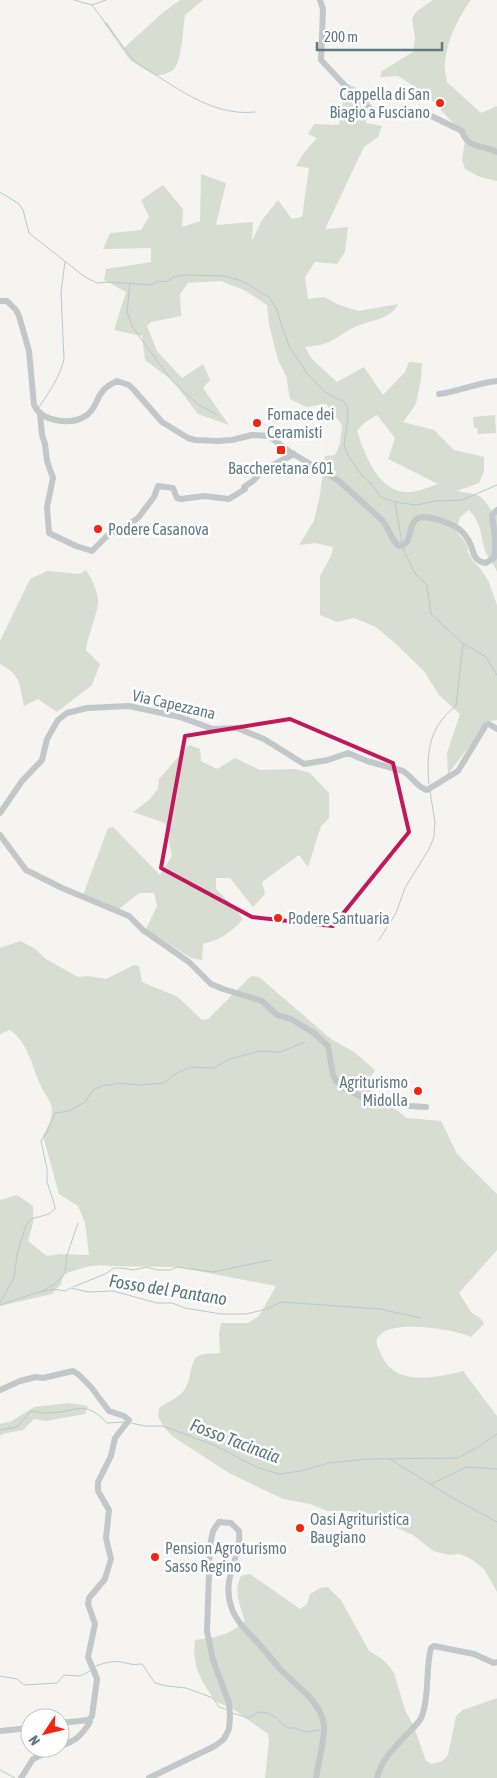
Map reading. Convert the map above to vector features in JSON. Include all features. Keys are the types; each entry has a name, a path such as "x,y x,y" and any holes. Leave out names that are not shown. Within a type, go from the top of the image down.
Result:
{"street":[{"path":"320,0 323,9 321,60 357,99 371,109 385,115 421,111 462,131 464,138 475,146 497,152"},
{"path":"0,300 7,301 19,316 29,351 34,405 40,413 48,418 69,421 82,418 88,414 102,390 117,381 134,390 162,422 188,438 203,441 224,441 258,434 269,436 294,454 339,481 383,521 395,543 403,546 408,541 411,526 415,520 422,517 434,518 461,530 471,545 477,561 486,563 494,558 496,552 492,515 497,510"},
{"path":"439,394 497,381"},
{"path":"40,413 47,461 53,478 47,507 49,533 76,546 92,551 109,534 122,529 138,518 154,497 158,486 173,488 177,498 180,499 204,496 228,499 245,489 244,487 253,482 263,470 294,454"},
{"name":"Via Capezzana","path":"0,813 22,781 42,760 47,739 58,720 66,713 76,710 129,706 180,717 213,729 237,728 264,739 304,764 328,760 348,753 367,761 403,771 421,788 427,790 458,771 486,725 489,724 496,729"},
{"path":"0,835 26,870 62,888 129,916 142,930 197,968 212,984 262,1001 278,1015 291,1019 314,1033 328,1046 333,1075 336,1081 344,1088 370,1101 394,1097 409,1106 426,1107"},
{"path":"0,1390 20,1381 36,1377 43,1378 68,1371 78,1374 91,1387 109,1411 124,1416 128,1422 115,1438 111,1456 98,1482 98,1491 109,1510 106,1538 111,1559 105,1579 89,1598 88,1604 95,1624 88,1657 98,1679 92,1716 84,1732 74,1742 70,1743"},
{"path":"149,1778 215,1746 224,1739 228,1729 228,1703 213,1660 207,1631 210,1545 213,1531 219,1522 231,1523 239,1531 240,1540 228,1584 228,1598 232,1610 244,1628 278,1667 311,1699 321,1714 324,1726 316,1778"},
{"path":"377,1778 379,1769 388,1754 421,1718 425,1704 431,1648 434,1646 474,1654 494,1664 497,1662"},
{"path":"70,1722 89,1720"},
{"path":"0,1731 20,1729"},
{"path":"21,1778 35,1758"}],"highlighted area":[{"path":"290,719 393,763 409,832 333,926 252,917 161,868 185,736"}],"shaded area":[{"path":"180,0 203,0 185,15 177,65 168,73 156,76 130,60 104,23 107,22 124,48 161,14"},
{"path":"433,0 471,0 451,38 446,54 445,72 447,82 481,113 497,106 497,181 480,177 465,169 462,159 465,141 453,123 427,95 398,76 380,77 382,71 413,52 415,38 412,18 417,11"},
{"path":"348,84 370,94 366,123 382,126 378,137 364,147 325,229 348,227 345,252 337,264 315,262 305,277 308,299 324,297 337,304 358,311 398,304 395,309 385,316 355,327 325,344 305,347 311,358 337,382 364,367 383,395 405,372 409,362 422,363 416,404 403,422 434,430 454,450 484,457 484,471 479,483 457,491 479,496 486,502 494,514 497,513 497,572 485,550 478,523 469,510 460,517 456,531 467,544 468,552 473,561 488,580 497,605 497,720 489,721 448,774 447,753 460,714 439,695 424,671 376,627 354,618 337,622 320,615 320,576 331,556 333,547 315,543 299,545 314,521 325,456 335,455 340,444 342,425 326,404 306,407 290,399 286,376 278,360 269,325 267,305 244,290 221,281 188,283 180,294 181,316 151,322 147,326 157,351 182,378 203,364 210,380 203,388 229,425 198,414 173,381 145,360 142,336 114,330 126,292 104,280 106,269 151,262 151,248 103,249 110,233 141,230 149,217 141,200 163,185 183,209 182,227 200,221 201,174 226,183 216,225 253,222 252,241 262,220 278,200 292,219 302,217 309,168 296,166 303,154 317,138 308,134 314,124 339,125","holes":["377,415 395,438 388,459 438,484 409,492 391,488 377,475 372,467 357,431 364,423"]},
{"path":"495,415 496,433 478,434 477,428 474,428 473,417"},
{"path":"86,570 94,584 98,599 97,610 86,650 100,664 92,685 57,712 38,699 24,706 16,677 0,664 0,641 30,579 47,571 80,574"},
{"path":"189,745 200,749 201,761 217,769 235,758 260,770 295,769 310,773 329,793 329,818 321,826 308,867 299,855 262,882 265,894 253,907 230,878 216,878 216,889 243,919 225,935 203,944 202,960 191,958 146,929 157,906 154,893 139,893 119,909 83,895 108,828 113,827 160,875 172,856 165,823 133,812 149,800 158,789 159,779"},
{"path":"20,941 34,948 46,959 78,977 88,976 106,979 134,965 139,966 142,982 178,997 202,1020 208,1019 251,976 259,977 331,1039 354,1052 375,1070 365,1086 407,1118 441,1121 457,1154 497,1194 497,1250 459,1293 471,1312 482,1320 484,1324 471,1337 451,1331 409,1327 385,1331 379,1336 377,1342 387,1364 396,1372 406,1376 417,1378 441,1376 463,1371 497,1416 497,1592 484,1569 471,1559 460,1554 449,1555 433,1551 413,1535 366,1514 348,1511 327,1511 310,1504 283,1499 229,1473 172,1436 163,1426 158,1416 159,1408 185,1389 196,1357 202,1354 220,1353 219,1335 221,1323 248,1323 259,1316 276,1286 177,1267 98,1265 64,1274 61,1284 52,1294 0,1306 0,1200 17,1195 33,1206 33,1223 28,1241 47,1256 59,1254 89,1255 85,1223 78,1206 59,1194 43,1136 51,1118 52,1108 50,1103 22,1042 10,1030 0,1035 0,948"},
{"path":"69,1403 88,1406 85,1414 46,1421 34,1419 23,1430 0,1436 0,1424 12,1421 34,1407"},
{"path":"250,1574 300,1609 307,1604 310,1594 320,1588 328,1587 341,1600 369,1651 383,1660 394,1673 405,1710 414,1727 426,1761 432,1764 442,1761 448,1755 456,1716 463,1710 497,1698 497,1778 265,1778 268,1734 233,1709 215,1701 202,1681 196,1666 194,1653 195,1640 228,1633 245,1621 237,1592 241,1576"}],"waterway":[{"path":"74,0 92,5 106,0"},
{"path":"92,5 138,64 179,90 208,105 223,110 255,112"},
{"path":"0,192 19,204 23,210 29,233 85,277 97,283 151,285 158,281 166,282 174,277 183,275 224,276 242,281 269,297 277,310 290,348 307,373 325,392 344,402 347,407 348,418 344,445 360,473 373,486 380,497 395,502 416,505 436,501 462,500 497,485"},
{"path":"39,407 57,378 64,359 61,292 65,262"},
{"path":"130,283 127,312 133,328 173,382 199,405 217,415"},
{"path":"395,503 402,543"},
{"path":"402,547 416,575 427,585 431,614 461,642 486,657 497,675"},
{"path":"429,784 428,762 431,741 440,722 456,706 463,644"},
{"path":"379,940 396,913 405,888 429,849 434,837 435,822 430,791"},
{"path":"0,1303 14,1278 17,1254 26,1225 31,1219 49,1214 55,1209 47,1182 47,1169 41,1141 55,1113 69,1111 85,1102 93,1090 104,1085 118,1083 139,1085 164,1083 175,1074 191,1067 213,1068 230,1059 260,1051 280,1052 305,1042"},
{"path":"42,1291 55,1284 65,1273 67,1255 78,1223"},
{"path":"73,1287 105,1274 114,1268 134,1270 146,1267 170,1270 177,1267 213,1272 271,1260"},
{"name":"Fosso del Pantano","path":"0,1305 35,1293 53,1289 65,1291 71,1288 88,1292 113,1291 157,1303 172,1303 185,1308 221,1314 246,1314 267,1309 281,1302 380,1309 421,1318"},
{"name":"Fosso Tacinaia","path":"0,1430 17,1427 31,1411 47,1413 86,1409 99,1415 107,1423 125,1422"},
{"name":"Fosso Tacinaia","path":"131,1423 145,1426 163,1426 214,1445 256,1467 279,1474 301,1471 329,1463 368,1459 458,1458 497,1434"},
{"path":"390,1459 451,1497 497,1522"},
{"path":"431,1484 467,1467 497,1469"},
{"path":"96,1666 113,1662 142,1664 155,1683 186,1688 213,1698 219,1707 225,1709"},
{"path":"0,1676 17,1679 24,1685 57,1683 64,1675 80,1676 90,1671"},
{"path":"232,1713 249,1718 259,1712 265,1713 270,1714 289,1728 305,1732 320,1730"},
{"path":"0,1770 15,1778"}],"place":[{"name":"Cappella di San Biagio a Fusciano","path":"440,103"},
{"name":"Fornace dei Ceramisti","path":"257,423"},
{"name":"Baccheretana 601","path":"281,450"},
{"name":"Podere Casanova","path":"98,529"},
{"name":"Podere Santuaria","path":"278,918"},
{"name":"Agriturismo Midolla","path":"418,1091"},
{"name":"Oasi Agrituristica Baugiano","path":"300,1528"},
{"name":"Pension Agroturismo Sasso Regino","path":"155,1557"}]}
